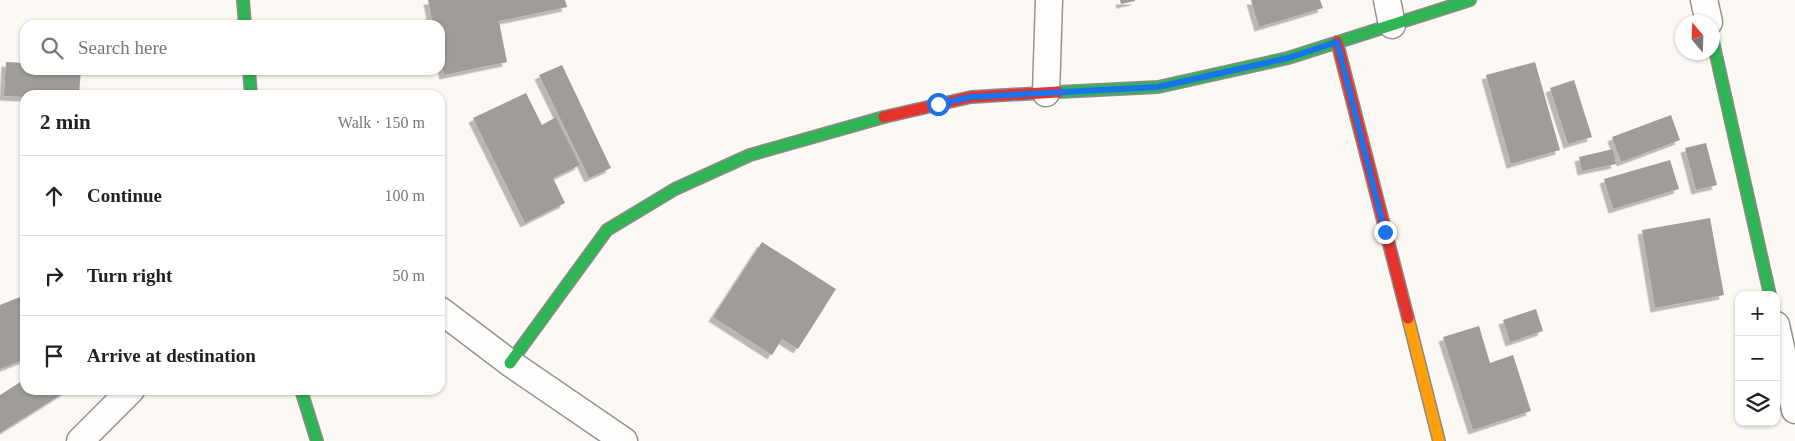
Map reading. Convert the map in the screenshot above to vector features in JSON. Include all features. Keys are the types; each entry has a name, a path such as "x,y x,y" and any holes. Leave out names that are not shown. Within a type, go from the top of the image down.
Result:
{"street":[{"path":"243,0 245,20"},
{"path":"1046,93 1049,0"},
{"path":"510,363 607,230 675,189 750,155 872,120 971,97 1158,87 1288,58 1337,42 1390,12 1470,0"},
{"path":"1704,0 1707,15"},
{"path":"1337,42 1439,441"},
{"path":"1717,60 1769,291"},
{"path":"249,75 251,90"},
{"path":"445,314 510,363 624,441"},
{"path":"1778,336 1795,410"},
{"path":"80,441 126,395"},
{"path":"303,395 317,441"}],"building":[{"path":"428,0 565,0 567,7 499,21 507,62 445,75 445,20 432,20"},
{"path":"1120,0 1135,0 1135,1 1121,4"},
{"path":"1251,0 1320,0 1323,8 1259,27"},
{"path":"6,62 20,63 20,75 81,75 79,90 20,90 20,97 4,96"},
{"path":"1535,62 1560,150 1511,164 1486,75"},
{"path":"562,65 611,168 589,178 539,75"},
{"path":"1574,80 1592,137 1568,144 1550,88"},
{"path":"526,93 542,125 556,117 580,165 553,178 565,203 525,223 473,118"},
{"path":"1671,115 1680,140 1621,162 1612,137"},
{"path":"1706,143 1717,185 1696,190 1685,148"},
{"path":"1613,149 1616,164 1582,171 1579,157"},
{"path":"1670,160 1679,189 1613,209 1604,179"},
{"path":"1710,218 1724,295 1655,308 1642,230"},
{"path":"762,242 836,289 798,349 782,339 772,355 713,317"},
{"path":"20,297 20,361 0,369 0,305"},
{"path":"1536,309 1543,331 1510,342 1503,320"},
{"path":"1479,326 1490,363 1513,355 1531,411 1473,430 1443,337"},
{"path":"20,382 20,395 60,395 0,433 0,395"}],"traffic: fast":[{"path":"243,0 245,20"},
{"path":"1058,92 1158,87 1288,58 1470,0"},
{"path":"1717,60 1769,291"},
{"path":"249,75 251,90"},
{"path":"510,363 607,230 675,189 750,155 884,117"},
{"path":"303,395 317,441"}],"traffic: slow":[{"path":"1408,318 1439,441"}],"traffic: jam":[{"path":"1337,42 1408,318"},
{"path":"884,117 971,97 1058,92"}],"route":[{"path":"938,104 971,97 1158,87 1288,58 1337,42 1385,232"}]}
